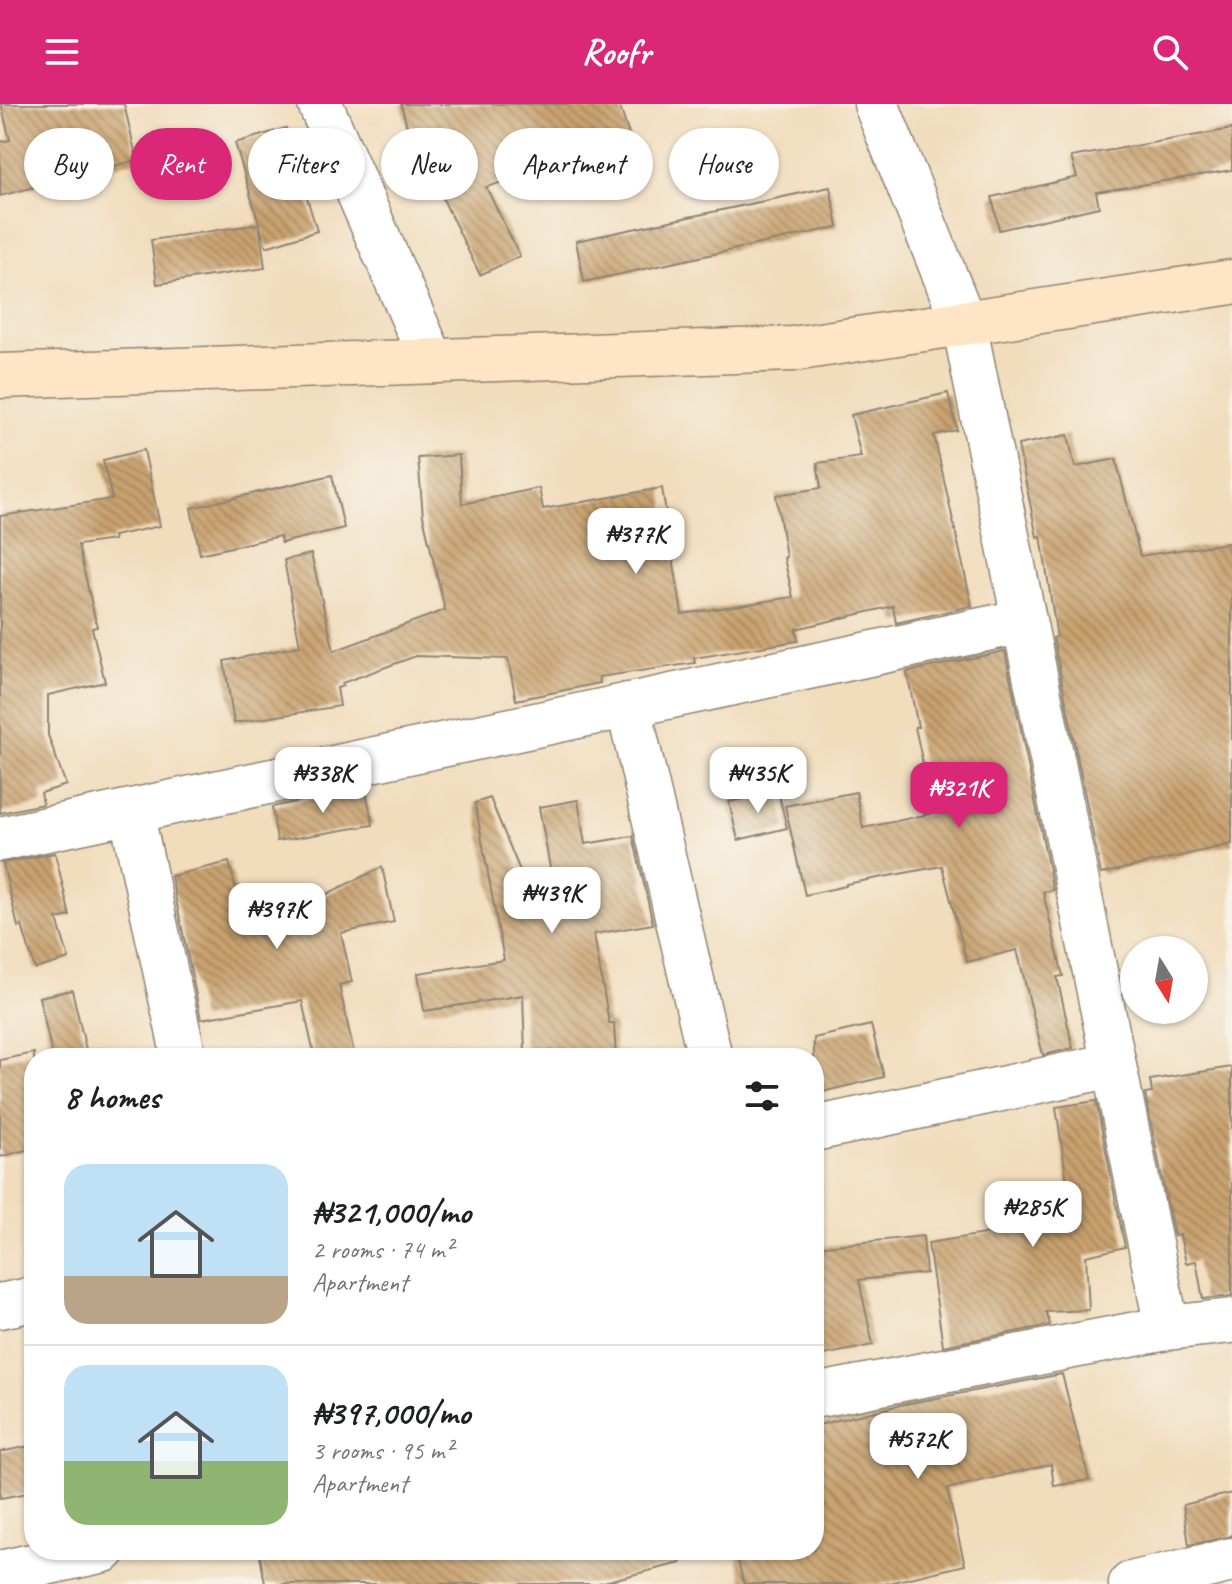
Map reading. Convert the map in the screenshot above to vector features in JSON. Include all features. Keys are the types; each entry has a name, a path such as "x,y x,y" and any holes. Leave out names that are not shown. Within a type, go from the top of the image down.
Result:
{"street":[{"path":"320,104 432,361"},
{"path":"876,104 964,323 1167,1328"},
{"path":"0,376 793,349 1232,282"},
{"path":"0,839 1024,621"},
{"path":"628,705 708,1048"},
{"path":"131,811 182,1048"},
{"path":"824,1127 1113,1065"},
{"path":"0,1306 24,1301"},
{"path":"824,1394 1167,1328 1232,1321"},
{"path":"0,1573 59,1560"},
{"path":"1131,1584 1232,1560"}],"building":[{"path":"1,104 124,104 130,130 130,162 114,166 114,128 24,128 24,190 0,196 0,142 10,140"},
{"path":"401,104 619,104 627,128 494,128 494,185 486,187 520,256 480,275 443,200 478,200 478,128 407,128"},
{"path":"1232,129 1232,170 1096,192 1099,207 999,230 992,197 1077,177 1071,157"},
{"path":"248,139 248,187 235,143"},
{"path":"830,187 838,227 584,282 576,241"},
{"path":"252,200 308,200 317,231 266,247"},
{"path":"259,224 265,268 157,284 151,240"},
{"path":"948,393 957,430 934,435 972,606 896,623 893,606 796,629 798,641 694,658 695,663 599,677 600,683 516,700 508,659 416,656 342,683 343,686 337,688 340,706 234,723 224,661 300,646 284,560 311,554 334,651 445,610 423,516 418,458 459,455 462,504 539,488 543,509 662,488 682,614 793,597 784,558 776,495 821,488 817,463 861,457 851,415"},
{"path":"1068,435 1075,467 1116,459 1140,556 1228,543 1232,575 1232,844 1101,874 1053,638 1057,637 1041,536 1037,537 1018,445"},
{"path":"144,450 160,526 113,536 114,540 78,545 97,627 92,628 105,682 48,695 48,735 66,785 41,793 43,804 0,813 0,516 112,499 103,460"},
{"path":"332,475 344,528 281,543 280,536 200,554 191,508"},
{"path":"1005,651 1053,890 1043,892 1063,976 1057,977 1073,1048 1043,1055 1017,950 967,962 942,866 805,895 785,806 856,792 863,828 930,814 921,780 926,778 907,672"},
{"path":"365,787 373,825 277,841 272,807"},
{"path":"778,791 787,828 738,840 729,802"},
{"path":"490,798 537,912 557,906 539,807 578,800 585,844 633,836 653,924 594,934 609,1023 614,1023 615,1048 525,1048 523,995 424,1011 418,973 504,960 475,803"},
{"path":"55,853 70,916 57,919 69,959 35,969 22,926 18,927 3,863"},
{"path":"229,862 247,933 382,867 394,922 341,933 352,982 339,985 353,1048 313,1048 302,1001 201,1019 171,876"},
{"path":"72,990 86,1048 51,1048 39,997"},
{"path":"871,1025 884,1077 824,1092 824,1048 814,1048 814,1038"},
{"path":"24,1055 24,1151 0,1157 0,1060"},
{"path":"1232,1067 1232,1296 1203,1299 1196,1261 1186,1263 1180,1235 1174,1236 1145,1094 1152,1093 1150,1080"},
{"path":"1096,1101 1125,1247 1086,1256 1089,1310 1046,1312 1050,1325 943,1346 928,1243 1003,1231 1072,1215 1056,1107"},
{"path":"923,1236 926,1273 859,1280 873,1345 824,1355 824,1246"},
{"path":"1062,1374 1089,1480 1054,1486 1051,1464 947,1489 965,1565 885,1584 744,1584 738,1560 824,1560 824,1424 900,1405"},
{"path":"24,1447 24,1494 0,1498 0,1452"},
{"path":"1232,1493 1232,1536 1189,1545 1183,1505"},
{"path":"261,1560 681,1560 681,1563 595,1584 265,1584"}]}
